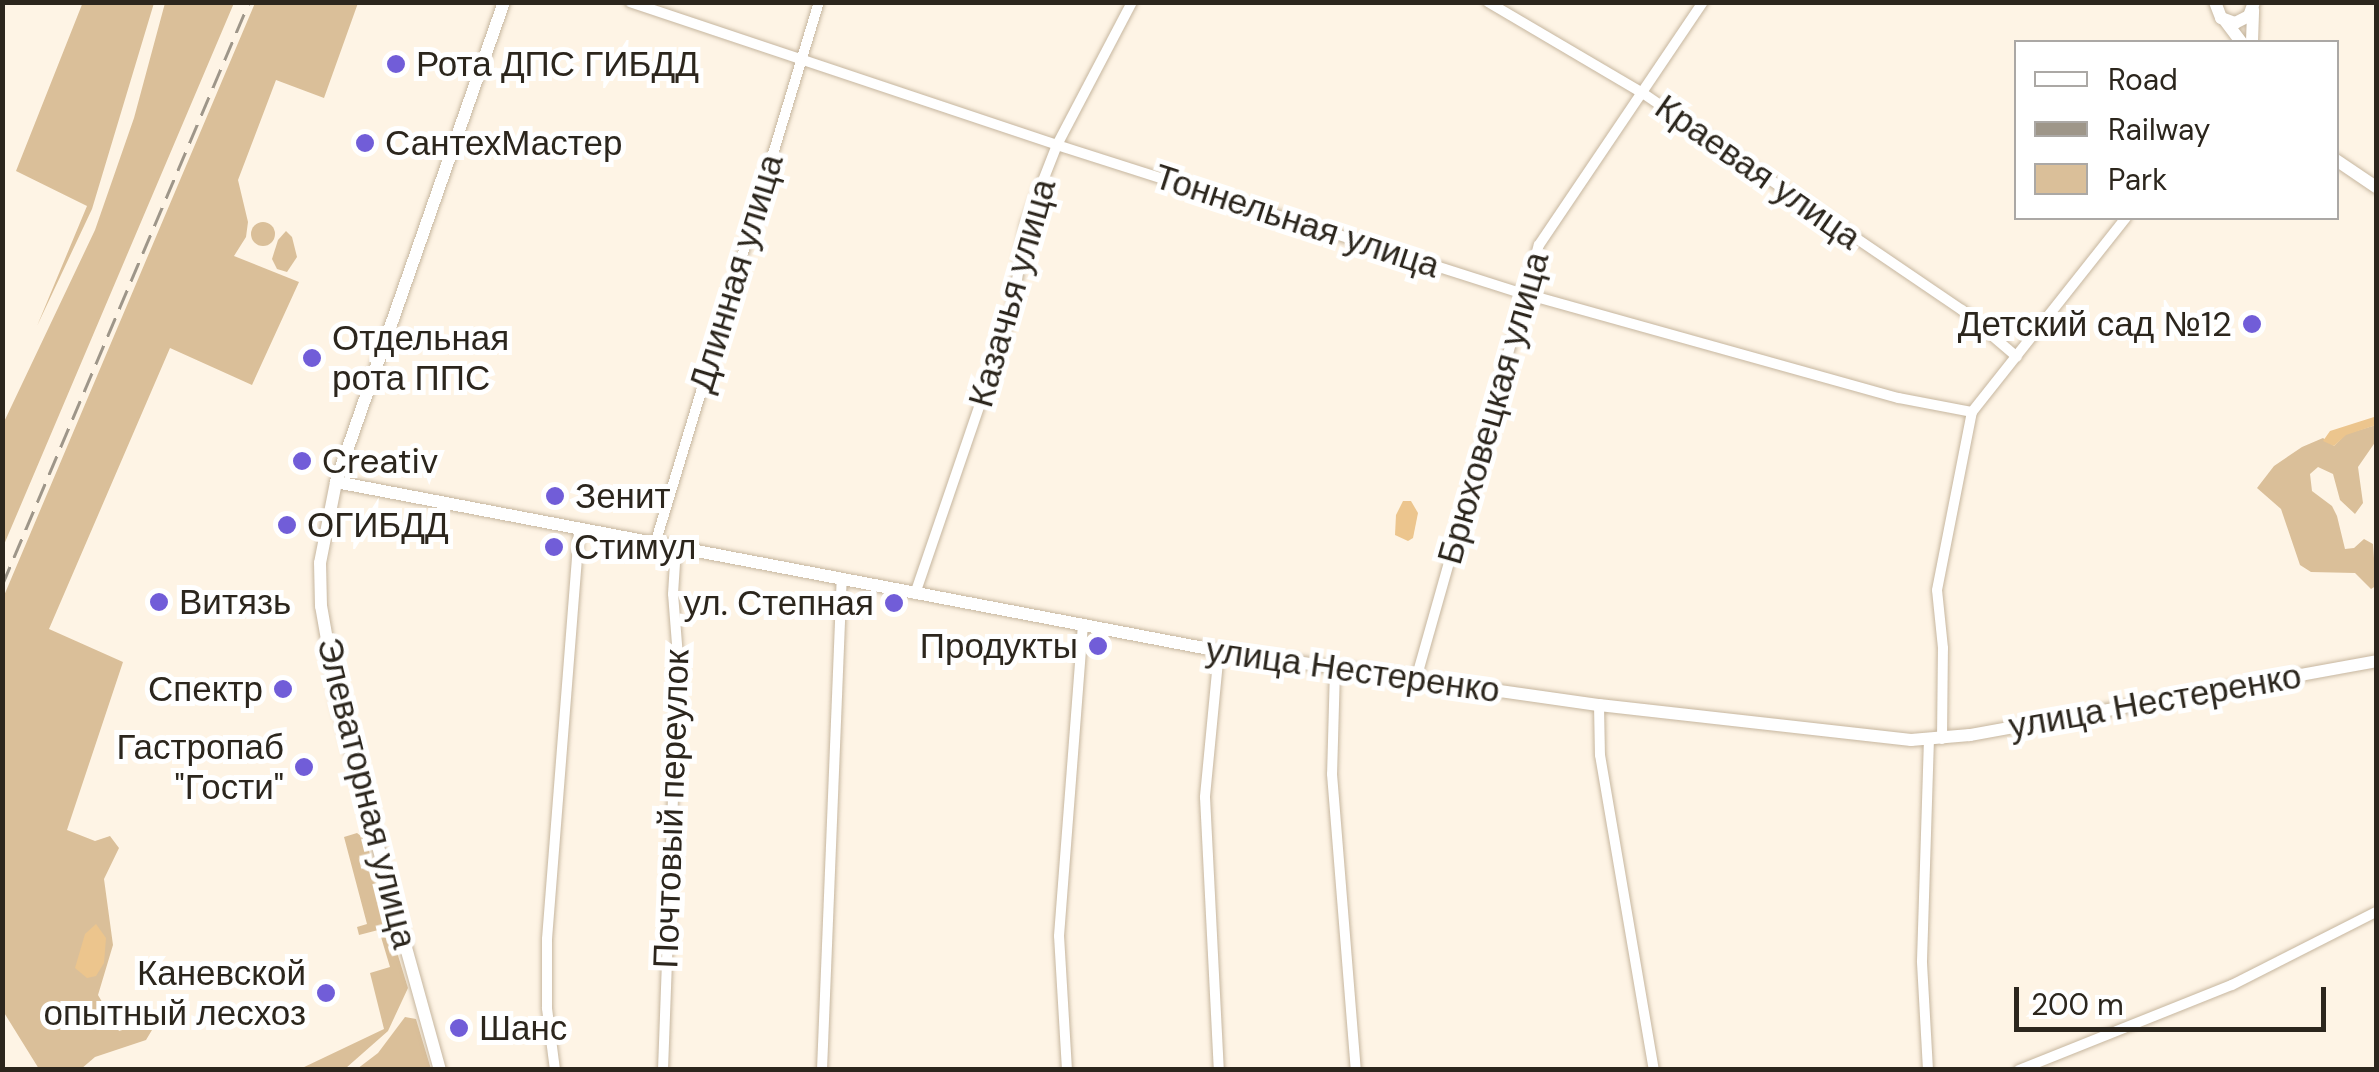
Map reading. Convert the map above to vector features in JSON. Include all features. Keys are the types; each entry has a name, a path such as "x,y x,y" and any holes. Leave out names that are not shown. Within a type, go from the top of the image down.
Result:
{"street":[{"name":"Элеваторная улица","path":"440,1070 338,702 324,627 321,550 336,482 504,2"},
{"name":"Тоннельная улица","path":"630,2 1057,145 1522,293 1899,398 1972,412"},
{"name":"Длинная улица","path":"655,544 819,2"},
{"name":"Казачья улица","path":"915,594 1012,311 1026,224 1057,145 1132,2"},
{"name":"Краевая улица","path":"1488,2 1641,92 1962,310 2018,356"},
{"name":"Брюховецкая улица","path":"1416,679 1522,293 1543,235 1703,2"},
{"path":"2198,2 2239,22 2254,5"},
{"path":"2252,40 2254,5"},
{"path":"2219,13 2239,40"},
{"path":"2339,162 2376,187"},
{"path":"1928,1070 1922,961 1935,739 1938,590 1972,412 2124,220"},
{"name":"улица Нестеренко","path":"336,482 1219,651 1599,705 1935,739 2376,660"},
{"path":"555,1070 548,1008 547,939 578,529"},
{"name":"Почтовый переулок","path":"663,1070 678,657 673,594 676,548"},
{"path":"822,1070 842,580"},
{"path":"1067,1070 1059,936 1083,627"},
{"path":"1219,651 1205,797 1219,1070"},
{"path":"1334,669 1332,774 1356,1070"},
{"path":"1599,705 1600,754 1654,1070"},
{"path":"2019,1070 2232,985 2376,912"}],"green space":[{"path":"83,2 154,3 92,209 37,326 87,206 16,171"},
{"path":"165,3 234,3 3,547 3,424 95,230 134,118"},
{"path":"255,3 358,3 324,98 276,80 238,180 248,222 246,237 234,256 299,282 252,385 170,348 49,629 123,662 67,830 95,841 110,836 119,848 104,879 113,945 98,995 119,1031 146,1023 152,1030 146,1040 95,1057 81,1069 39,1069 3,1011 3,598"},
{"path":"263,222 275,234 263,246 251,234"},
{"path":"286,231 292,237 297,257 287,272 277,269 272,259 278,240"},
{"path":"2376,425 2376,441 2358,467 2363,503 2355,514 2340,500 2333,474 2318,467 2310,474 2312,491 2332,506 2337,516 2345,549 2354,548 2364,539 2373,544 2376,586 2371,589 2355,573 2311,572 2300,565 2281,509 2257,488 2274,466 2302,447 2323,438 2334,446 2346,434"},
{"path":"357,833 366,840 389,922 386,928 359,935 357,927 367,924 344,837"},
{"path":"381,937 393,939 408,988 388,1031 346,1068 300,1069 384,1029 370,973 390,967"},
{"path":"405,1017 416,1019 431,1069 357,1069 378,1053"}],"shaded area":[{"path":"2374,417 2376,425 2346,435 2334,446 2323,441 2330,431"},
{"path":"1403,501 1411,501 1418,513 1413,538 1408,541 1395,535 1396,515"},
{"path":"96,924 106,938 104,963 96,976 87,978 75,968 85,934"}],"railway":[{"path":"2,585 249,2"}],"place":[{"name":"Рота ДПС ГИБДД","path":"396,64"},
{"name":"СантехМастер","path":"365,143"},
{"name":"Детский сад №12","path":"2252,324"},
{"name":"Отдельная рота ППС","path":"312,358"},
{"name":"Creativ","path":"302,461"},
{"name":"Зенит","path":"555,496"},
{"name":"ОГИБДД","path":"287,525"},
{"name":"Стимул","path":"554,547"},
{"name":"Витязь","path":"159,602"},
{"name":"ул. Степная","path":"894,603"},
{"name":"Продукты","path":"1098,646"},
{"name":"Спектр","path":"283,689"},
{"name":"Гастропаб \"Гости\"","path":"304,767"},
{"name":"Каневской опытный лесхоз","path":"326,993"},
{"name":"Шанс","path":"459,1028"}]}
